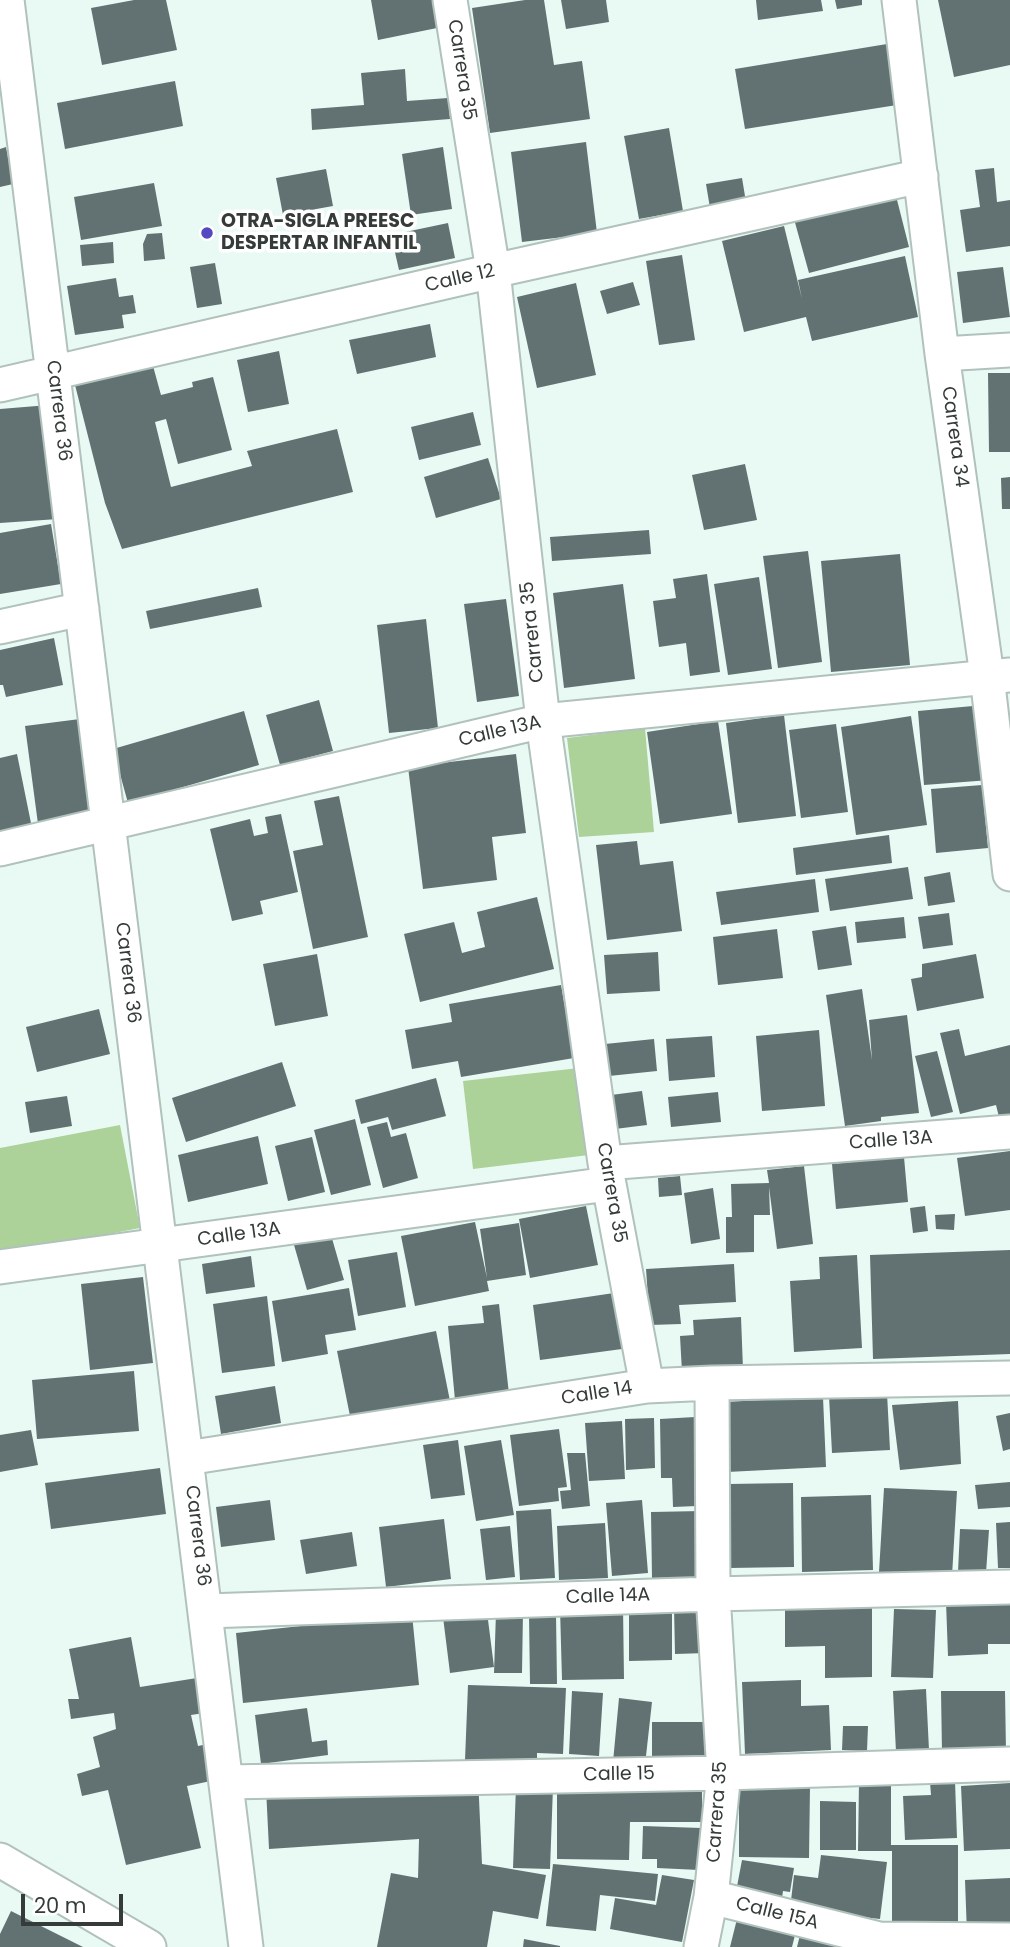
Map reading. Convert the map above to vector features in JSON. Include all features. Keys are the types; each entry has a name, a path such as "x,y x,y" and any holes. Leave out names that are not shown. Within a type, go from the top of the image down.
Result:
{"street":[{"name":"Carrera 36","path":"7,0 11,115 53,373 228,1782 246,1947"},
{"name":"Carrera 35","path":"450,0 493,271 543,721 606,1174 647,1387"},
{"name":"Carrera 34","path":"899,0 942,354 998,675 1010,874"},
{"name":"Calle 12","path":"0,386 493,271 921,176"},
{"path":"942,354 1010,350"},
{"path":"0,627 82,609"},
{"name":"Calle 13A","path":"0,849 543,721 998,675"},
{"name":"Calle 13A","path":"0,1268 161,1246 606,1174 1010,1132"},
{"name":"Calle 14","path":"187,1458 647,1387 712,1383 1010,1378"},
{"name":"Carrera 35","path":"701,1947 711,1897 724,1773 713,1594 712,1383"},
{"name":"Calle 14A","path":"206,1611 1010,1587"},
{"name":"Calle 15","path":"228,1782 724,1773 1010,1764"},
{"path":"0,1860 149,1947"},
{"name":"Calle 15A","path":"711,1897 879,1943 1010,1940"}],"green space":[{"path":"645,728 654,832 579,837 567,738"},
{"path":"579,1068 589,1155 473,1169 463,1081"},
{"path":"120,1125 140,1228 0,1255 0,1148"}],"building":[{"path":"134,0 166,0 177,50 102,65 91,8"},
{"path":"371,0 432,0 437,28 378,40"},
{"path":"544,0 554,65 582,61 590,119 490,133 472,8"},
{"path":"561,0 606,0 609,22 566,29"},
{"path":"756,0 821,0 823,11 758,20"},
{"path":"835,0 862,0 862,5 837,9"},
{"path":"938,0 1010,0 1010,65 954,77"},
{"path":"887,44 897,105 745,129 735,69"},
{"path":"405,69 407,101 448,98 450,119 312,130 311,109 364,105 361,73"},
{"path":"175,81 183,126 65,149 57,103"},
{"path":"669,128 683,211 639,219 624,136"},
{"path":"586,142 597,233 522,242 511,152"},
{"path":"6,147 13,184 0,187 0,149"},
{"path":"443,147 452,209 411,215 402,154"},
{"path":"994,168 997,202 1010,200 1010,246 966,252 960,210 980,207 975,170"},
{"path":"326,169 333,206 283,215 276,178"},
{"path":"742,178 746,202 710,208 706,184"},
{"path":"154,183 162,226 81,240 74,197"},
{"path":"895,192 909,247 809,273 794,219"},
{"path":"448,223 455,258 399,270 391,235"},
{"path":"784,226 802,299 798,280 905,256 918,317 812,341 806,317 744,332 722,241"},
{"path":"162,233 165,259 144,261 143,244 147,234"},
{"path":"113,242 114,263 82,266 80,245"},
{"path":"682,255 695,340 659,345 646,261"},
{"path":"215,263 222,304 197,308 190,267"},
{"path":"1003,267 1010,317 963,323 957,272"},
{"path":"116,278 119,297 133,295 136,313 122,315 124,328 75,335 67,286"},
{"path":"633,282 640,305 607,314 600,291"},
{"path":"576,283 596,375 537,388 517,297"},
{"path":"430,324 436,357 357,374 349,340"},
{"path":"279,351 289,404 248,412 237,360"},
{"path":"153,366 161,395 193,387 192,382 213,377 232,450 178,464 166,419 155,422 171,487 252,466 247,451 337,429 353,492 122,549 105,503 75,385"},
{"path":"988,373 1010,373 1010,452 989,452"},
{"path":"49,405 58,519 0,523 0,409"},
{"path":"473,412 481,445 419,460 411,427"},
{"path":"488,458 501,499 436,518 424,477"},
{"path":"745,464 757,520 704,530 692,475"},
{"path":"1010,477 1010,509 1002,509 1001,478"},
{"path":"51,524 61,584 0,594 0,533"},
{"path":"649,530 651,554 552,561 550,537"},
{"path":"808,551 822,662 778,668 763,556"},
{"path":"900,554 910,665 831,672 821,561"},
{"path":"707,574 720,672 690,676 686,643 659,647 653,601 676,598 673,579"},
{"path":"759,577 772,669 728,675 714,584"},
{"path":"623,584 635,679 564,688 553,593"},
{"path":"258,588 262,607 150,629 146,611"},
{"path":"506,599 519,696 477,702 464,604"},
{"path":"426,619 438,728 389,733 377,625"},
{"path":"54,638 63,685 6,697 3,685 0,685 0,650"},
{"path":"319,700 333,751 280,765 266,715"},
{"path":"984,705 990,780 924,785 918,711"},
{"path":"244,711 259,765 128,803 113,749"},
{"path":"784,715 796,816 738,823 726,723"},
{"path":"911,716 927,825 856,835 841,727"},
{"path":"80,719 93,816 38,824 25,726"},
{"path":"718,721 732,814 660,824 647,732"},
{"path":"836,724 848,812 801,818 789,730"},
{"path":"17,754 32,828 0,835 0,758"},
{"path":"516,754 526,833 492,837 497,880 423,889 408,767"},
{"path":"982,785 988,848 936,853 931,789"},
{"path":"339,796 368,937 313,949 293,851 323,845 314,801"},
{"path":"281,814 298,892 260,901 263,914 232,921 210,829 250,819 254,836 268,833 265,817"},
{"path":"889,835 892,863 796,875 793,848"},
{"path":"637,841 640,865 673,861 682,931 607,940 596,845"},
{"path":"908,867 913,899 830,911 825,879"},
{"path":"950,872 955,902 928,906 924,877"},
{"path":"815,879 819,912 721,925 716,892"},
{"path":"537,897 554,969 420,1002 404,934 454,922 462,953 485,947 477,912"},
{"path":"949,913 953,945 923,949 918,917"},
{"path":"904,917 906,938 857,943 855,922"},
{"path":"846,926 852,965 818,970 812,931"},
{"path":"777,929 783,978 718,985 713,937"},
{"path":"658,952 660,991 607,994 604,955"},
{"path":"317,954 328,1016 275,1026 263,964"},
{"path":"976,954 984,998 917,1011 911,979 922,977 922,964"},
{"path":"561,985 574,1058 461,1077 458,1061 412,1069 405,1030 452,1022 449,1004"},
{"path":"862,989 872,1060 869,1020 907,1015 919,1113 881,1117 881,1121 845,1126 826,995"},
{"path":"99,1009 110,1054 37,1072 26,1027"},
{"path":"959,1029 965,1056 1010,1045 1010,1115 999,1117 996,1105 960,1114 940,1033"},
{"path":"819,1030 825,1106 762,1111 756,1036"},
{"path":"712,1036 715,1077 669,1081 666,1039"},
{"path":"654,1039 657,1071 609,1076 605,1044"},
{"path":"937,1051 953,1112 931,1117 915,1056"},
{"path":"282,1062 296,1106 186,1142 172,1098"},
{"path":"436,1078 446,1116 392,1130 388,1117 361,1124 355,1100"},
{"path":"642,1091 647,1125 615,1129 611,1095"},
{"path":"718,1092 721,1122 671,1127 668,1097"},
{"path":"67,1096 72,1126 30,1133 25,1102"},
{"path":"355,1119 371,1185 331,1195 314,1130"},
{"path":"387,1122 391,1137 406,1133 418,1178 383,1188 367,1127"},
{"path":"258,1136 268,1184 188,1202 178,1155"},
{"path":"312,1137 325,1192 288,1201 275,1146"},
{"path":"1010,1151 1010,1210 965,1216 957,1158"},
{"path":"904,1157 908,1202 836,1209 832,1164"},
{"path":"804,1166 813,1244 777,1249 769,1187 770,1215 754,1215 754,1252 726,1253 726,1217 732,1217 731,1184 769,1183 767,1170"},
{"path":"680,1176 682,1195 659,1197 658,1178"},
{"path":"713,1188 720,1239 691,1244 684,1193"},
{"path":"586,1206 598,1265 530,1278 519,1219"},
{"path":"925,1206 928,1231 913,1233 910,1208"},
{"path":"955,1214 954,1230 936,1229 935,1215"},
{"path":"475,1222 487,1278 480,1229 519,1223 526,1275 487,1281 489,1291 415,1306 401,1236"},
{"path":"331,1235 344,1280 307,1290 294,1245"},
{"path":"1010,1250 1010,1354 873,1359 870,1255"},
{"path":"397,1252 406,1307 358,1316 348,1260"},
{"path":"857,1255 862,1348 794,1352 790,1281 820,1279 819,1257"},
{"path":"251,1256 255,1287 206,1294 202,1264"},
{"path":"734,1264 736,1302 679,1305 681,1324 650,1325 646,1269"},
{"path":"143,1277 153,1363 90,1370 81,1284"},
{"path":"349,1288 356,1330 325,1335 328,1354 282,1362 272,1301"},
{"path":"614,1293 622,1349 540,1360 533,1305"},
{"path":"267,1296 275,1366 222,1373 213,1304"},
{"path":"499,1304 509,1394 455,1400 448,1326 484,1323 482,1306"},
{"path":"741,1317 743,1369 682,1372 680,1336 694,1335 693,1320"},
{"path":"436,1331 450,1401 351,1421 337,1351"},
{"path":"134,1371 139,1431 37,1439 32,1380"},
{"path":"275,1386 281,1423 221,1434 215,1396"},
{"path":"887,1393 890,1450 832,1453 829,1396"},
{"path":"823,1397 826,1467 727,1472 724,1402"},
{"path":"958,1401 961,1464 900,1470 892,1405"},
{"path":"1010,1413 1010,1449 1003,1451 996,1416"},
{"path":"695,1417 697,1506 673,1507 672,1478 661,1478 660,1419"},
{"path":"654,1418 655,1468 626,1470 625,1419"},
{"path":"622,1421 625,1479 589,1481 585,1423"},
{"path":"559,1429 567,1487 558,1488 559,1501 519,1506 510,1435"},
{"path":"31,1430 38,1465 0,1472 0,1435"},
{"path":"458,1440 465,1495 431,1499 423,1445"},
{"path":"501,1440 514,1515 476,1521 464,1446"},
{"path":"567,1453 585,1453 590,1506 562,1509 560,1491 571,1490"},
{"path":"160,1468 166,1514 51,1529 45,1483"},
{"path":"1010,1482 1010,1507 978,1509 975,1485"},
{"path":"793,1483 794,1567 729,1568 728,1484"},
{"path":"884,1488 957,1491 952,1576 879,1572"},
{"path":"871,1495 873,1570 802,1572 801,1497"},
{"path":"270,1500 275,1540 221,1547 216,1507"},
{"path":"642,1500 648,1573 612,1576 606,1503"},
{"path":"551,1509 555,1578 520,1580 516,1511"},
{"path":"702,1511 703,1577 652,1578 651,1512"},
{"path":"444,1519 451,1579 386,1587 379,1527"},
{"path":"1010,1522 1010,1568 998,1568 996,1523"},
{"path":"605,1523 608,1578 559,1580 557,1526"},
{"path":"510,1526 515,1577 486,1580 480,1529"},
{"path":"960,1529 989,1530 986,1573 958,1572"},
{"path":"352,1532 357,1566 306,1574 300,1540"},
{"path":"1010,1599 1010,1644 988,1644 988,1654 948,1656 946,1602"},
{"path":"623,1606 624,1679 562,1680 560,1608"},
{"path":"629,1606 672,1606 672,1660 629,1661"},
{"path":"706,1606 707,1653 675,1654 674,1607"},
{"path":"785,1608 872,1608 872,1677 825,1678 825,1646 785,1647"},
{"path":"894,1609 936,1610 933,1678 891,1677"},
{"path":"487,1612 494,1667 450,1673 443,1617"},
{"path":"496,1612 523,1612 522,1673 494,1673"},
{"path":"412,1614 419,1685 243,1703 236,1633"},
{"path":"556,1614 557,1684 530,1684 529,1615"},
{"path":"131,1637 140,1687 197,1678 204,1713 191,1715 198,1746 217,1742 225,1778 187,1786 201,1848 126,1865 108,1790 82,1796 77,1774 100,1767 93,1737 116,1729 114,1713 71,1719 68,1699 79,1699 69,1649"},
{"path":"801,1680 801,1706 829,1705 831,1750 745,1754 742,1682"},
{"path":"468,1685 566,1688 563,1754 537,1753 537,1763 465,1760"},
{"path":"926,1689 929,1750 896,1752 893,1691"},
{"path":"572,1691 603,1693 599,1756 569,1754"},
{"path":"941,1691 1005,1691 1006,1752 942,1753"},
{"path":"619,1698 652,1702 645,1765 613,1762"},
{"path":"307,1708 312,1742 327,1740 328,1755 261,1764 255,1715"},
{"path":"652,1722 716,1722 716,1764 652,1765"},
{"path":"843,1726 868,1726 867,1751 842,1750"},
{"path":"478,1777 482,1864 546,1875 538,1919 493,1911 487,1947 377,1947 391,1873 418,1878 419,1839 269,1849 266,1788"},
{"path":"955,1781 957,1838 905,1840 903,1796 931,1795 930,1782"},
{"path":"859,1782 891,1782 891,1845 958,1845 958,1930 892,1930 892,1851 858,1851"},
{"path":"1010,1783 1010,1849 964,1851 961,1786"},
{"path":"516,1786 553,1787 550,1869 513,1868"},
{"path":"557,1786 702,1787 702,1822 630,1822 629,1860 557,1859"},
{"path":"739,1786 810,1787 809,1858 739,1857"},
{"path":"820,1801 856,1802 856,1850 820,1850"},
{"path":"643,1826 701,1828 699,1870 657,1868 657,1859 642,1859"},
{"path":"821,1855 887,1862 880,1919 790,1909 794,1875 818,1878"},
{"path":"742,1860 794,1868 790,1892 783,1891 781,1905 735,1897"},
{"path":"553,1864 658,1874 655,1901 600,1895 596,1931 546,1926"},
{"path":"662,1875 694,1880 682,1942 610,1929 615,1898 656,1905"},
{"path":"1010,1878 1010,1932 967,1934 965,1880"},
{"path":"11,1911 83,1947 0,1947 0,1934"},
{"path":"737,1919 795,1935 792,1947 730,1947"},
{"path":"800,1935 848,1947 797,1947"},
{"path":"524,1939 560,1946 560,1947 523,1947"}],"place":[{"name":"OTRA-SIGLA PREESC DESPERTAR INFANTIL","path":"207,233"}]}
